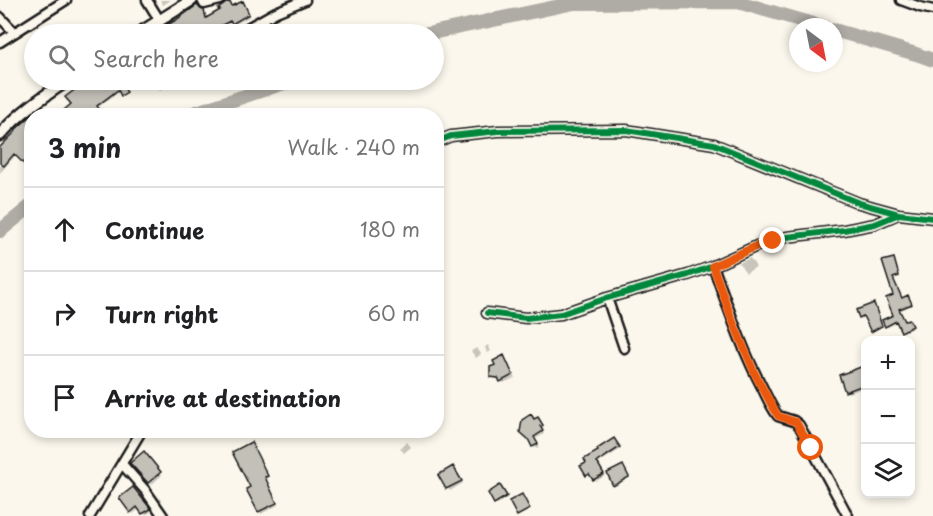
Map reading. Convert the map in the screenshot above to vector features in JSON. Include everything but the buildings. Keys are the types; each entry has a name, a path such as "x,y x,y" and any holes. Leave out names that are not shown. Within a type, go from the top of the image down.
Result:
{"main road":[{"path":"155,24 192,0"},
{"path":"28,108 53,90"},
{"path":"0,135 24,112"}],"street":[{"path":"27,24 66,0"},
{"path":"147,0 160,21"},
{"path":"202,0 204,4 220,0"},
{"path":"255,24 305,0"},
{"path":"901,0 933,10"},
{"path":"0,17 14,32"},
{"path":"0,42 24,26"},
{"path":"444,139 498,131 626,130 714,144 859,203 898,214 933,218"},
{"path":"487,313 526,318 561,314 688,275 759,245 787,237 875,224 898,214"},
{"path":"713,266 731,317 755,374 771,404 778,416 799,425 848,516"},
{"path":"607,298 624,348"},
{"path":"90,516 137,438"},
{"path":"122,464 145,490 163,516"}],"waterway":[{"path":"444,30 574,3 738,2 793,18"},
{"path":"843,33 933,60"},
{"path":"209,108 263,90"},
{"path":"0,231 24,212"}],"cycle path":[{"path":"444,139 498,131 626,130 714,144 859,203 899,214 933,218"},
{"path":"487,313 526,318 561,314 688,275 759,245 787,237 875,224 899,214"}],"route":[{"path":"773,241 713,266 731,317 755,374 771,404 778,416 799,425 811,448"}]}
